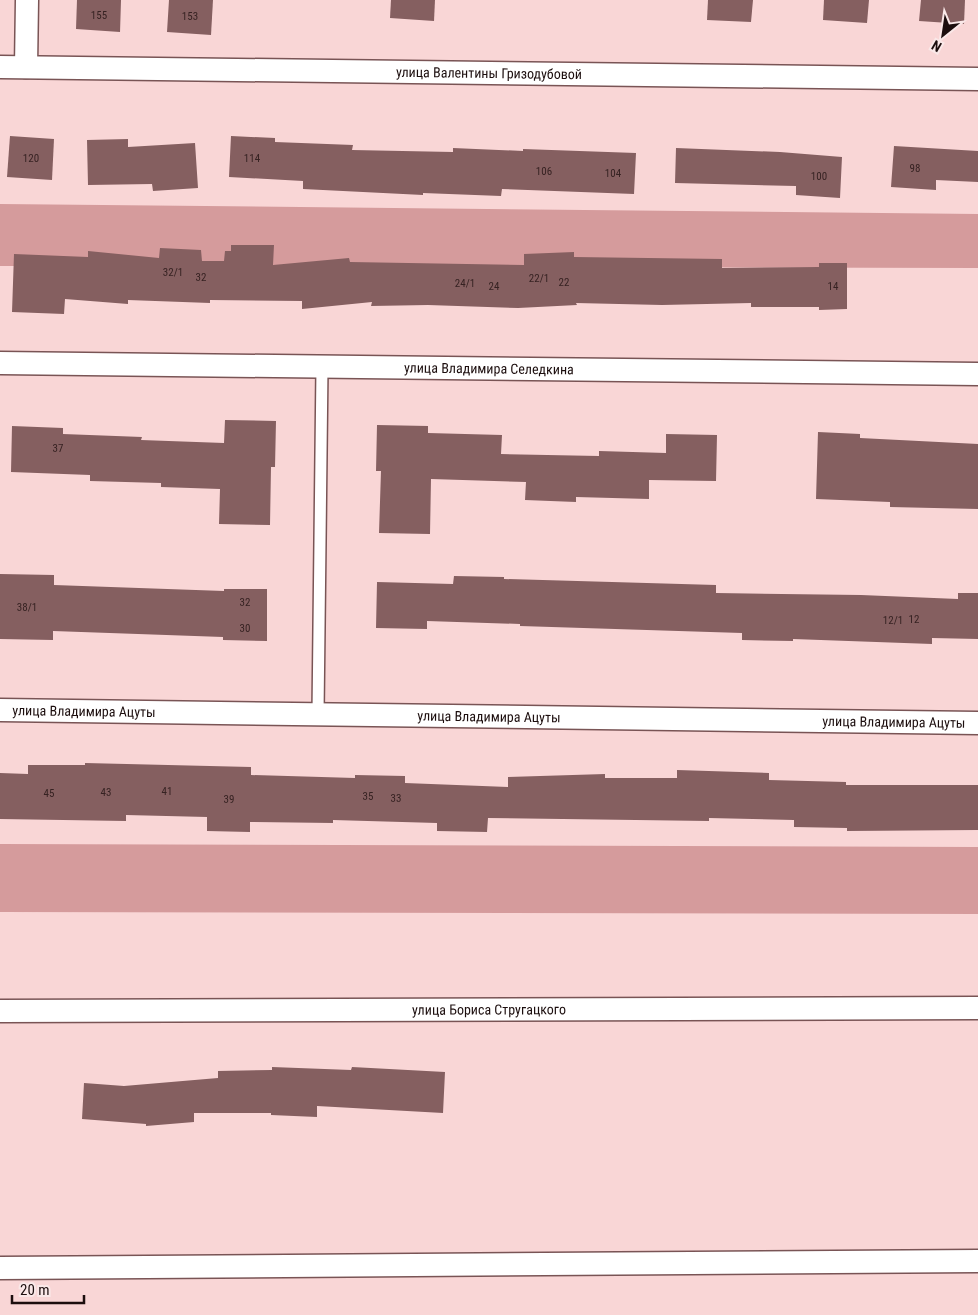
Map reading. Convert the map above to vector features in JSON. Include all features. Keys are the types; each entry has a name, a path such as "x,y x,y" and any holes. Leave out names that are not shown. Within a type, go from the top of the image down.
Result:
{"street":[{"path":"26,67 27,0"},
{"name":"улица Валентины Гризодубовой","path":"0,67 978,79"},
{"name":"улица Владимира Селедкина","path":"0,363 978,374"},
{"name":"улица Владимира Ацуты","path":"0,710 978,723"},
{"name":"улица Бориса Стругацкого","path":"0,1011 978,1008"},
{"path":"0,1268 978,1261"}],"lane":[{"path":"318,714 322,367"}],"shaded area":[{"path":"0,204 978,214 978,268 0,266"},
{"path":"0,844 978,847 978,914 0,912"}],"building":[{"path":"77,0 121,0 120,32 76,29"},
{"path":"169,0 213,0 211,35 167,32"},
{"path":"391,0 435,0 434,21 390,18"},
{"path":"708,0 753,0 751,22 707,20"},
{"path":"824,0 869,0 867,23 823,20"},
{"path":"921,0 965,0 964,24 919,21"},
{"path":"10,136 54,139 52,180 7,177"},
{"path":"231,136 275,138 275,142 353,145 352,150 453,152 453,148 636,153 634,194 502,189 501,196 423,193 423,195 303,189 303,181 229,177"},
{"path":"128,139 128,147 195,143 198,188 153,191 152,184 88,185 87,140"},
{"path":"894,146 978,151 978,182 936,180 936,190 891,187"},
{"path":"676,148 780,152 842,157 840,198 796,195 796,186 675,183"},
{"path":"231,245 274,245 273,265 349,258 350,262 524,265 524,254 574,252 574,257 722,259 722,268 819,267 819,263 847,263 847,309 819,310 819,307 751,307 751,303 662,305 576,303 577,305 518,308 428,305 371,306 372,302 302,309 302,301 210,300 210,303 128,300 128,304 65,299 64,314 12,312 14,254 88,257 88,251 159,258 160,248 201,250 202,261 224,261 225,251 231,251"},
{"path":"225,420 276,421 275,467 271,467 270,525 219,524 220,489 161,487 161,483 90,481 90,475 11,472 12,426 63,428 63,434 142,437 141,440 224,443"},
{"path":"377,425 428,426 428,433 502,435 501,454 599,456 599,451 666,453 666,434 717,435 716,481 649,480 649,499 576,497 576,502 525,500 526,482 431,479 430,534 379,533 381,471 376,471"},
{"path":"818,432 860,434 860,438 978,444 978,509 890,507 890,502 816,499"},
{"path":"0,574 54,575 54,585 224,591 224,589 267,589 267,641 223,640 223,637 53,631 53,640 0,639"},
{"path":"454,576 716,585 716,593 861,595 958,599 958,593 978,593 978,639 932,638 932,644 793,639 793,641 742,640 742,633 427,621 427,629 376,628 377,582 453,584"},
{"path":"85,763 251,767 251,775 355,778 355,775 405,776 405,783 508,787 508,777 605,774 605,778 677,778 677,770 769,773 769,780 846,782 846,785 978,785 978,830 847,831 847,828 794,827 794,820 709,818 709,821 488,818 487,832 437,831 437,823 333,820 333,823 250,822 250,832 207,831 207,817 126,815 126,821 0,819 0,773 28,774 28,765 85,765"},
{"path":"272,1067 351,1070 352,1067 445,1072 443,1113 317,1106 317,1117 271,1115 271,1113 194,1113 194,1122 146,1126 146,1124 82,1119 84,1083 124,1086 218,1078 218,1071 272,1070"}]}
